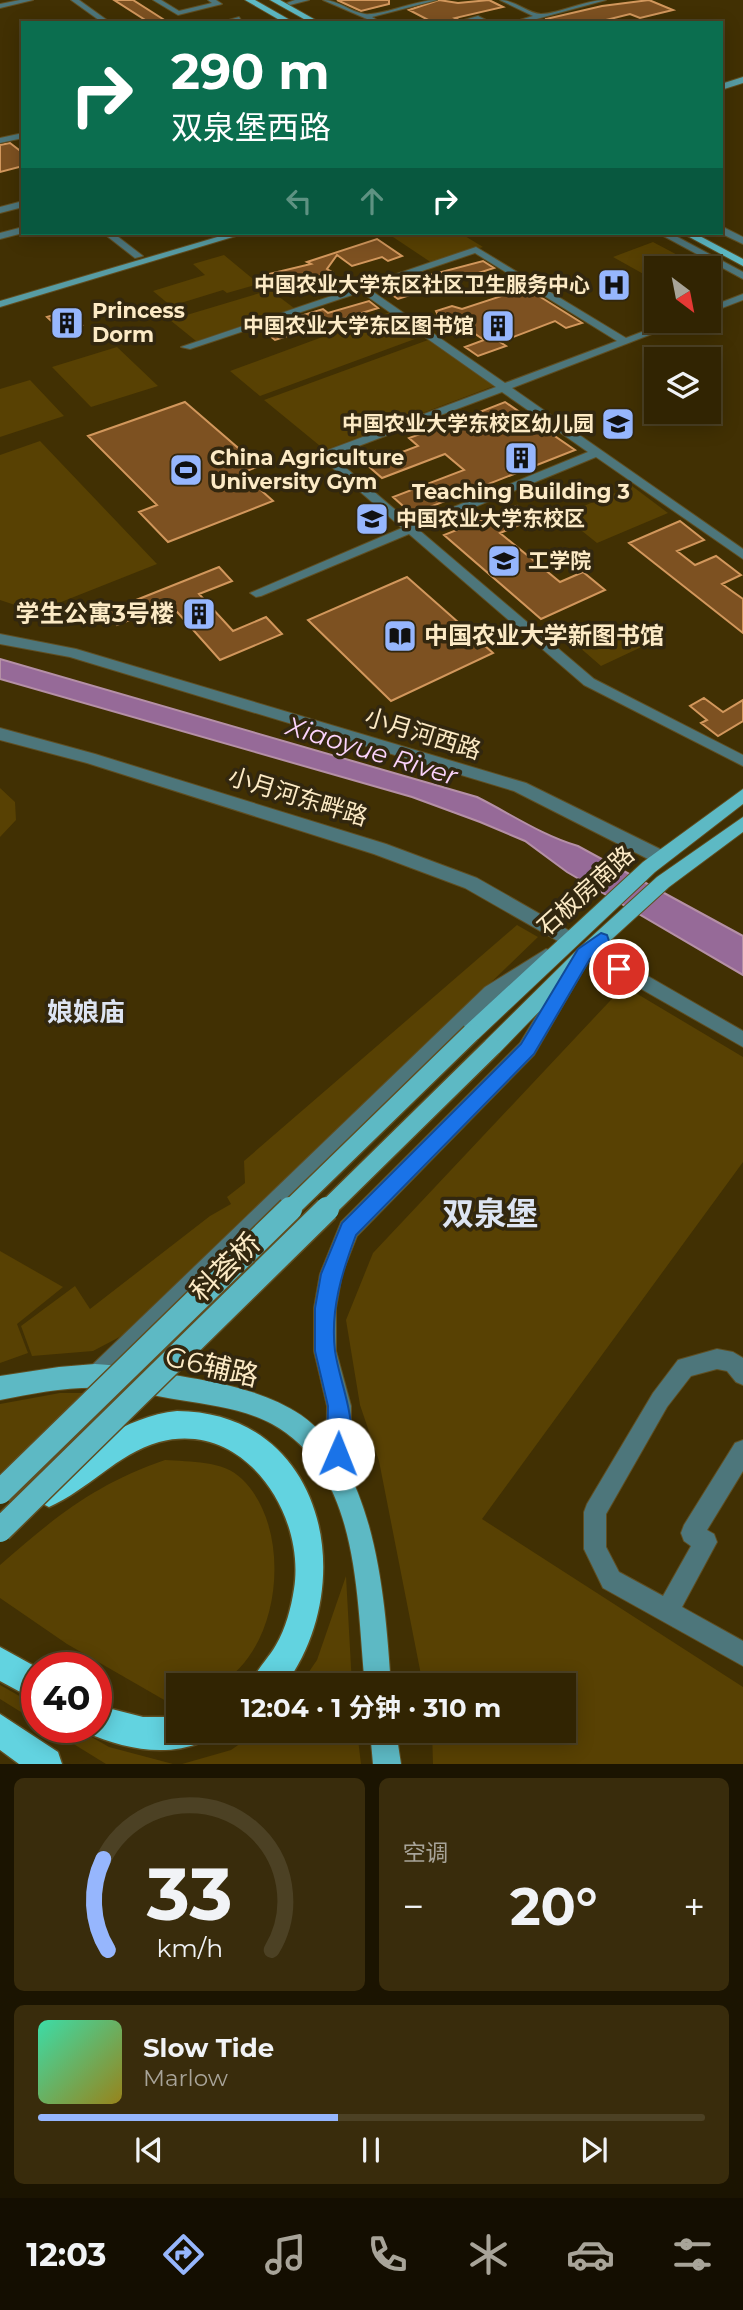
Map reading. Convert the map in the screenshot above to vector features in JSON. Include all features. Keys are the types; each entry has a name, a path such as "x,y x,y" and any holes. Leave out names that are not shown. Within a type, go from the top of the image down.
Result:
{"highway":[{"path":"5,1512 106,1453 160,1428 193,1426 221,1432 243,1441 288,1483 297,1498 311,1553 311,1587 302,1624 290,1653 276,1673"},
{"path":"0,1663 21,1675"},
{"path":"112,1726 130,1733 166,1735"},
{"path":"0,1730 46,1764"}],"main road":[{"path":"249,0 287,21"},
{"path":"274,0 313,21"},
{"path":"723,86 743,80"},
{"path":"723,93 743,88"},
{"path":"0,295 211,235"},
{"path":"0,304 234,235"},
{"path":"691,235 743,263"},
{"path":"717,235 743,249"},
{"name":"石板房南路","path":"492,1047 599,912 660,857 743,795"},
{"name":"石板房南路","path":"471,1033 573,945 601,939 663,883 743,823"},
{"name":"科荟桥","path":"5,1512 471,1033"},
{"name":"科荟桥","path":"5,1512 492,1047"},
{"name":"G6辅路","path":"0,1388 34,1381 97,1376 205,1392 243,1401 294,1424 318,1445 338,1478 354,1516 376,1673"},
{"path":"384,1743 387,1764"}],"street":[{"path":"0,6 30,0"},
{"path":"74,0 105,21"},
{"path":"156,0 178,13 219,5 211,0"},
{"path":"290,3 306,0"},
{"path":"326,0 375,21"},
{"path":"366,16 434,0"},
{"path":"503,0 550,21"},
{"path":"520,21 589,1 603,0"},
{"path":"465,21 478,18 485,21"},
{"path":"232,21 239,19"},
{"path":"0,141 21,136"},
{"path":"0,210 21,205"},
{"path":"723,230 743,241"},
{"path":"1,236 21,231"},
{"path":"110,235 138,256"},
{"path":"667,235 743,276"},
{"path":"186,347 476,250 626,342"},
{"path":"363,289 743,555"},
{"path":"721,305 743,297"},
{"path":"649,333 324,455 589,682 743,761"},
{"path":"256,593 596,453"},
{"name":"小月河西路","path":"0,639 71,652 520,787 660,857"},
{"name":"小月河东畔路","path":"0,734 89,758 380,849 471,883 573,945"},
{"path":"601,939 607,960 614,965 743,1040"},
{"path":"97,1376 492,993 573,945"},
{"path":"338,1478 339,1406 325,1351 325,1308 331,1274 349,1229 527,1049 573,945"},
{"path":"743,1375 733,1362 717,1359 685,1367 660,1400 595,1513 595,1549 611,1580 743,1654"},
{"path":"667,1611 706,1542 692,1533 743,1451"}],"shaded area":[{"path":"390,235 463,235 483,247 432,263"},
{"path":"653,242 679,256 644,256 644,274 613,257"},
{"path":"224,255 259,284 227,293 223,290 171,306 153,291 205,275 193,264"},
{"path":"270,290 294,308 196,341 170,320"},
{"path":"390,312 423,336 260,396 230,371"},
{"path":"428,340 494,386 325,450 264,400"},
{"path":"117,347 158,386 91,407 52,367"},
{"path":"30,380 64,416 0,437 0,389"},
{"path":"40,441 157,564 36,612 0,600 0,455"},
{"path":"632,486 668,513 597,543 562,515"},
{"path":"627,624 650,643 601,666 578,646"},
{"path":"0,659 477,797 539,830 578,846 743,936 743,975 567,872 525,841 412,797 0,679"},
{"path":"0,788 15,802 16,820 0,837"},
{"path":"517,925 538,937 131,1331 93,1351 32,1356 21,1326 75,1286 90,1309 210,1216 231,1204 227,1197 245,1183 244,1161"},
{"path":"624,986 743,1057 743,1162 482,1519 743,1687 743,1764 433,1764 432,1743 576,1743 576,1673 421,1673 379,1461 360,1405 346,1320 373,1253"},
{"path":"0,1251 63,1287 17,1324 28,1353 0,1363"},
{"path":"60,1393 89,1393 0,1473 0,1404"},
{"path":"165,1460 216,1465 234,1473 259,1501 269,1528 274,1557 273,1588 267,1619 256,1646 239,1669 234,1673 166,1673 166,1701 112,1670 112,1652 81,1652 0,1598 0,1565 58,1517 97,1491 140,1469"},
{"path":"346,1576 351,1673 308,1673 317,1660"},
{"path":"0,1685 21,1697 21,1712 0,1699"},
{"path":"72,1743 102,1743 173,1764 106,1764"},
{"path":"241,1743 358,1743 361,1764 182,1764 231,1750"}],"building":[{"path":"114,0 133,0 166,21 147,21"},
{"path":"337,0 389,0 389,4 361,11"},
{"path":"439,0 458,3 489,0 503,7 455,18 457,19 454,21 430,21 409,10"},
{"path":"649,0 673,10 640,18 630,14 602,21 546,21 602,6"},
{"path":"10,143 21,151 21,167 0,172 0,145"},
{"path":"377,239 402,256 388,261 382,257 352,266 337,255 327,269 332,272 297,283 302,288 288,292 265,275 311,264 307,262"},
{"path":"483,261 494,268 398,299 388,292 430,278 426,276"},
{"name":"中国农业大学东区图书馆","path":"526,288 582,323 566,328 555,321 500,342 506,346 478,356 465,347 484,340 459,323 440,319 436,311 452,306 462,309"},
{"path":"369,301 378,308 275,340 265,332 301,321 297,317 323,309 328,313"},
{"path":"67,311 82,325 62,331 47,317"},
{"name":"China Agriculture University Gym","path":"185,402 259,466 242,473 273,501 168,542 139,512 157,505 88,436"},
{"name":"Teaching Building 3","path":"505,402 575,450 412,514 393,497 464,470 445,454 382,478 359,458 375,451 384,459 418,446 409,438 450,423 460,431 487,420 477,413"},
{"name":"工学院","path":"517,506 534,519 500,533 560,582 583,572 605,590 541,619 444,535"},
{"path":"680,521 704,540 677,551 695,565 716,556 741,575 722,584 743,599 743,633 629,543"},
{"name":"学生公寓3号楼","path":"219,567 232,581 199,594 233,631 266,617 282,634 220,660 170,604 117,625 106,612"},
{"name":"中国农业大学新图书馆","path":"407,577 493,653 391,701 308,620"},
{"path":"704,698 723,712 743,700 743,721 718,736 701,723 707,720 690,706"}],"place":[{"name":"中国农业大学东区社区卫生服务中心","path":"614,285"},
{"name":"Princess Dorm","path":"67,323"},
{"name":"中国农业大学东区图书馆","path":"498,326"},
{"name":"中国农业大学东校区幼儿园","path":"618,424"},
{"name":"Teaching Building 3","path":"521,458"},
{"name":"China Agriculture University Gym","path":"186,470"},
{"name":"中国农业大学东校区","path":"372,519"},
{"name":"工学院","path":"504,561"},
{"name":"学生公寓3号楼","path":"199,614"},
{"name":"中国农业大学新图书馆","path":"400,636"}],"district":[{"name":"娘娘庙","path":"86,1012"},
{"name":"双泉堡","path":"490,1214"}],"route":[{"path":"338,1454 339,1406 325,1351 325,1308 331,1274 349,1229 385,1189 527,1049 584,954 601,939 601,947 607,960 619,969"}],"water label":[{"name":"Xiaoyue River","path":"372,751"}]}
